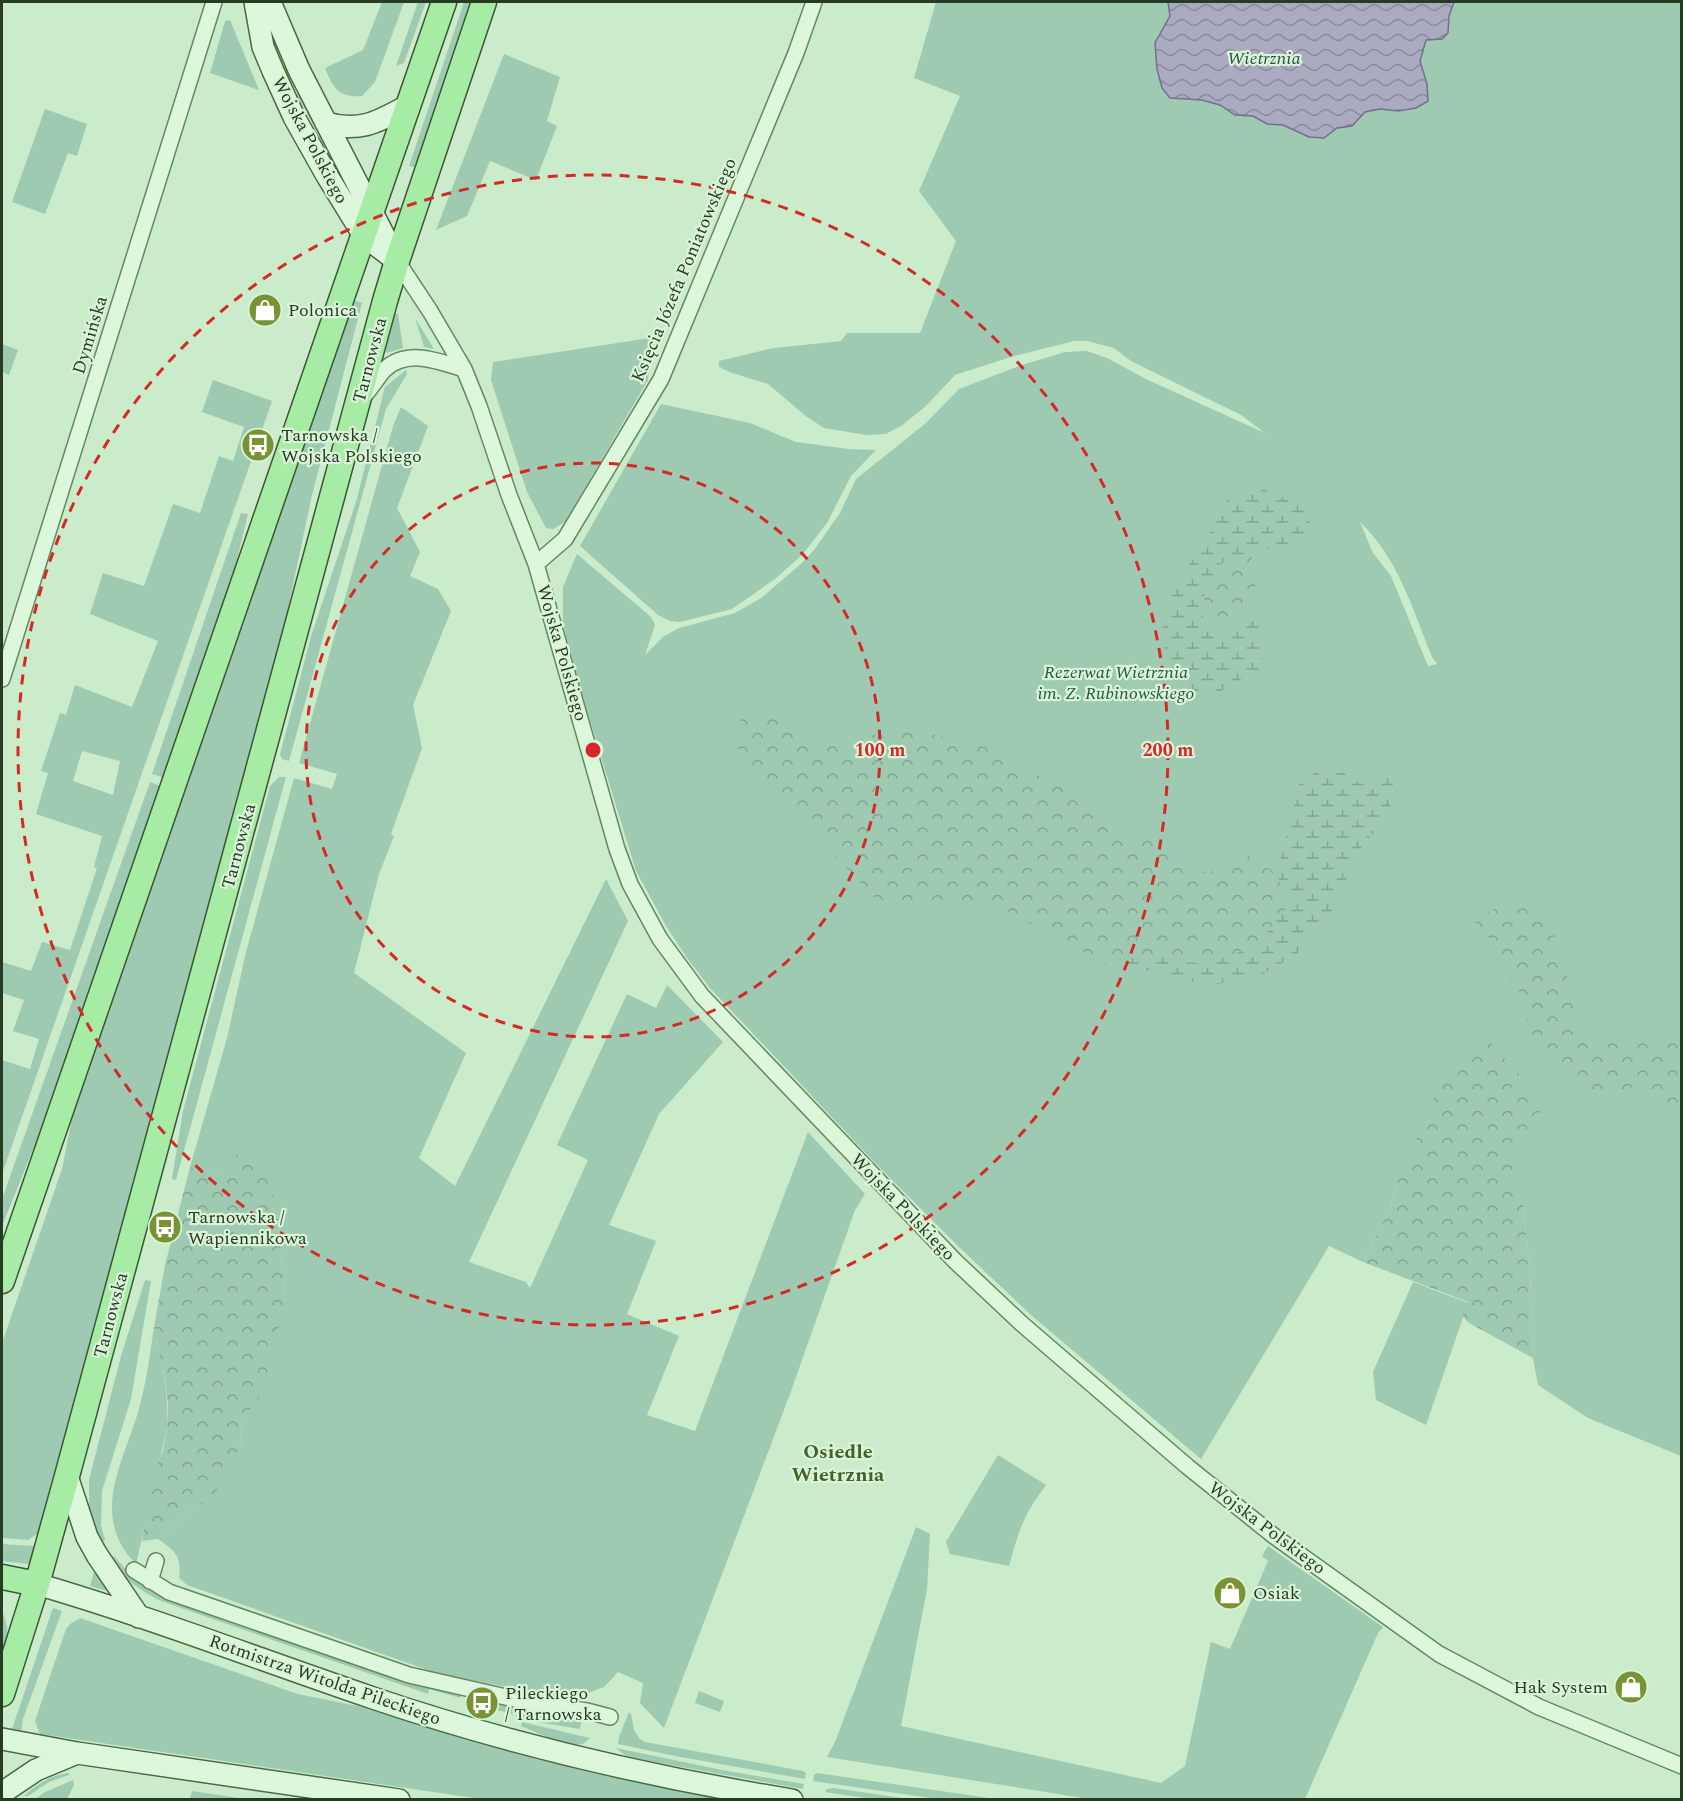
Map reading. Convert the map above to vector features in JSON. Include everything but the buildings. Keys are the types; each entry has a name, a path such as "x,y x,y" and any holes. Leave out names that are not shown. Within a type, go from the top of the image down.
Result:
{"main road":[{"name":"Wojska Polskiego","path":"255,2 263,47 294,117 364,236 397,261"},
{"name":"Wojska Polskiego","path":"270,2 299,70 373,210 397,261"},
{"path":"2,1281 444,2"},
{"name":"Tarnowska","path":"2,1694 37,1584 67,1476 397,261 484,2"},
{"path":"326,123 343,128 375,123 408,105"},
{"path":"67,1476 87,1537 139,1617"},
{"path":"2,1577 37,1584"},
{"name":"Rotmistrza Witolda Pileckiego","path":"37,1584 373,1698 532,1746 719,1787 792,1800"},
{"path":"2,1739 77,1753 399,1800"},
{"path":"2,1793 36,1770 77,1753"}],"street":[{"name":"Dymińska","path":"2,679 8,640 214,2"},
{"name":"Księcia Józefa Poniatowskiego","path":"536,564 565,539 661,379 796,53 814,2"},
{"name":"Wojska Polskiego","path":"397,261 464,369 536,564 617,849 630,884 660,939 702,996 955,1261 1022,1324 1188,1467 1274,1536 1439,1654 1539,1707 1682,1766"},
{"path":"358,403 385,370 405,358 424,358 464,369"},
{"path":"150,1581 156,1561"},
{"path":"134,1570 169,1592 409,1675 532,1703 587,1711 610,1717"}],"green space":[{"path":"382,2 404,2 375,82 362,96 342,93 334,86 325,68 363,50"},
{"path":"418,2 426,2 404,63 396,66"},
{"path":"464,2 471,2 415,167 409,166"},
{"name":"Rezerwat Wietrznia im. Z. Rubinowskiego","path":"936,2 1428,2 1448,33 1449,16 1454,2 1681,2 1681,1456 1588,1418 1538,1385 1533,1358 1530,1269 1523,1205 1398,1181 1389,1211 1363,1262 1329,1246 1201,1459 1031,1315 960,1248 877,1165 710,988 666,926 636,871 563,625 563,587 577,554 651,617 655,625 645,655 663,637 679,628 735,613 761,598 814,550 840,513 856,479 926,423 959,389 1022,365 1065,352 1087,351 1107,358 1148,380 1265,433 1241,415 1131,361 1114,348 1087,341 1074,341 1014,356 955,375 926,406 901,426 886,434 866,435 824,428 807,417 768,384 719,367 719,361 774,348 841,341 847,333 920,333 956,241 919,191 960,96 914,78","holes":["1161,81 1252,116 1235,115 1220,105 1202,100 1170,98","1350,107 1371,111 1365,112 1352,126","1360,522 1385,552 1394,568 1437,664 1428,666 1391,576 1373,553"]},
{"path":"230,20 259,90 210,73 225,21"},
{"path":"504,54 560,77 547,121 557,126 536,180 490,161 467,216 436,230"},
{"path":"300,90 338,160 333,163 297,94"},
{"path":"45,109 87,124 77,156 68,153 45,214 12,202"},
{"path":"353,300 362,303 312,495 286,618 39,1533 28,1540 2,1538 2,1343 62,1169 73,1113"},
{"path":"394,313 398,314 403,348 387,353 384,350"},
{"path":"415,318 434,349 424,347"},
{"path":"663,336 649,369 648,380 565,522 553,529 546,528 527,492 491,380 493,362"},
{"path":"2,344 18,350 9,375 2,372"},
{"path":"406,370 407,374 386,409 289,761 282,759 280,754 312,633 356,502 385,387"},
{"path":"213,380 272,401 2,1174 2,1060 30,1069 39,1039 13,1031 24,1000 2,993 2,962 31,971 42,942 70,950 97,868 94,867 102,836 36,814 48,773 41,771 60,713 66,715 75,685 132,707 158,641 90,614 103,573 144,586 173,504 200,513 219,456 233,461 244,427 202,412","holes":["82,751 120,761 113,795 73,781"]},
{"path":"661,404 750,423 796,442 876,450 851,476 827,523 803,554 775,579 732,609 680,622 670,621 658,615 580,546"},
{"path":"401,407 428,426 397,508 420,552 410,576 438,589 451,611 413,705 422,748 391,834 394,836 379,874 354,973 466,1053 419,1158 455,1186 606,879 628,921 469,1262 526,1282 530,1288 588,1160 557,1145 627,994 656,1008 667,985 723,1042 659,1114 609,1225 656,1241 627,1314 679,1336 647,1415 695,1431 808,1132 865,1194 855,1210 790,1394 664,1728 640,1703 643,1683 618,1672 604,1687 589,1693 580,1701 439,1674 187,1585 179,1578 180,1570 176,1555 158,1539 199,1504 240,1446 242,1420 246,1411 252,1409 285,1297 277,1210 221,1176 190,1167 227,1038 246,952 294,778 332,789 337,774 299,763 393,426"},
{"path":"1261,488 1277,496 1294,500 1309,516 1312,539 1250,552 1218,565 1205,588 1203,617 1222,634 1266,604 1258,623 1263,666 1255,674 1231,683 1219,693 1191,695 1175,688 1164,644 1163,619 1173,590 1213,528 1230,494"},
{"path":"241,513 248,514 229,592 165,778 152,774"},
{"path":"1250,552 1256,583 1243,612 1246,618 1222,634 1203,617 1205,588 1218,565"},
{"path":"782,713 797,727 824,745 860,736 919,731 997,750 1015,765 1079,792 1126,836 1168,843 1187,871 1210,872 1247,855 1276,873 1288,900 1285,910 1259,942 1220,959 1194,964 1163,955 1133,958 1117,970 1003,909 884,904 869,893 733,743 743,715"},
{"path":"1320,770 1344,773 1358,782 1375,777 1392,778 1394,795 1386,818 1361,848 1332,911 1297,954 1258,977 1217,984 1187,981 1157,971 1117,970 1133,958 1163,955 1194,964 1220,959 1259,942 1285,910 1288,900 1276,873 1300,781"},
{"path":"279,777 286,777 176,1180 172,1179 183,1111 270,786"},
{"path":"150,782 163,787 45,1120 2,1226 2,1199"},
{"path":"1516,902 1541,910 1553,922 1557,959 1565,968 1580,1031 1611,1041 1666,1035 1681,1041 1681,1111 1633,1090 1591,1089 1573,1082 1549,1058 1530,1033 1521,995 1495,945 1473,920 1494,909"},
{"path":"1487,1039 1520,1075 1541,1112 1508,1153 1523,1205 1530,1269 1533,1358 1469,1323 1462,1316 1468,1302 1363,1262 1389,1211 1398,1181 1434,1100 1438,1083 1456,1058"},
{"path":"240,1150 269,1180 277,1210 285,1297 273,1353 257,1403 252,1409 246,1411 242,1420 240,1446 212,1500 199,1504 158,1539 142,1541 151,1482 163,1450 167,1428 168,1406 165,1379 154,1327 165,1265 190,1167 221,1176"},
{"path":"145,1280 151,1281 131,1399 102,1491 101,1526 105,1540 98,1544 89,1512 89,1480 121,1356"},
{"path":"1413,1282 1468,1303 1426,1425 1376,1400 1373,1372"},
{"path":"154,1327 166,1390 167,1428 136,1564 122,1545 114,1526 112,1506 114,1486 142,1395"},
{"path":"998,1455 1046,1485 1023,1524 1009,1566 950,1554 946,1542"},
{"path":"916,1527 930,1534 927,1589 901,1726 1161,1783 1185,1766 1211,1642 1230,1649 1268,1561 1262,1556 1268,1546 1383,1627 1378,1633 1305,1799 1089,1799 827,1757 835,1742"},
{"path":"2,1544 34,1546 31,1562 29,1564 2,1561"},
{"path":"114,1556 132,1576 462,1693 460,1698 429,1689 428,1694 161,1601 132,1583 107,1560"},
{"path":"95,1569 111,1592 90,1586"},
{"path":"53,1608 62,1611 23,1719 21,1732 13,1731 12,1729"},
{"path":"2,1611 6,1624 7,1643 2,1663"},
{"path":"80,1618 298,1694 358,1706 536,1758 622,1779 722,1799 481,1799 40,1734 35,1721 66,1629"},
{"path":"699,1691 724,1701 720,1712 695,1703"},
{"path":"471,1695 582,1716 580,1729 543,1723 494,1709 495,1702 479,1698 478,1703 470,1701"},
{"path":"629,1712 634,1730 645,1742 803,1771 806,1773 805,1779 618,1744"},
{"path":"522,1722 590,1738 583,1744 567,1743 521,1726"},
{"path":"616,1748 804,1784 803,1789 627,1757"},
{"path":"69,1773 69,1775 49,1782 28,1796 24,1796 45,1781"},
{"path":"817,1773 996,1799 938,1799 813,1781"},
{"path":"73,1780 74,1785 67,1799 35,1799 45,1792"},
{"path":"833,1788 909,1799 872,1799 825,1792"},
{"path":"192,1791 246,1799 190,1798"}],"water":[{"name":"Wietrznia","path":"1168,2 1454,2 1449,16 1448,33 1442,39 1426,40 1420,61 1427,84 1428,101 1416,108 1398,111 1380,109 1365,112 1352,126 1337,128 1324,138 1309,137 1283,125 1267,124 1253,116 1235,115 1220,105 1202,100 1170,98 1162,88 1157,69 1155,43 1170,16"}],"place":[{"name":"Polonica","path":"265,310"},
{"name":"Tarnowska / Wojska Polskiego","path":"258,445"},
{"name":"Tarnowska / Wapiennikowa","path":"165,1227"},
{"name":"Osiak","path":"1230,1593"},
{"name":"Hak System","path":"1631,1687"},
{"name":"Pileckiego / Tarnowska","path":"482,1703"}],"district":[{"name":"Osiedle Wietrznia","path":"838,1464"}]}
